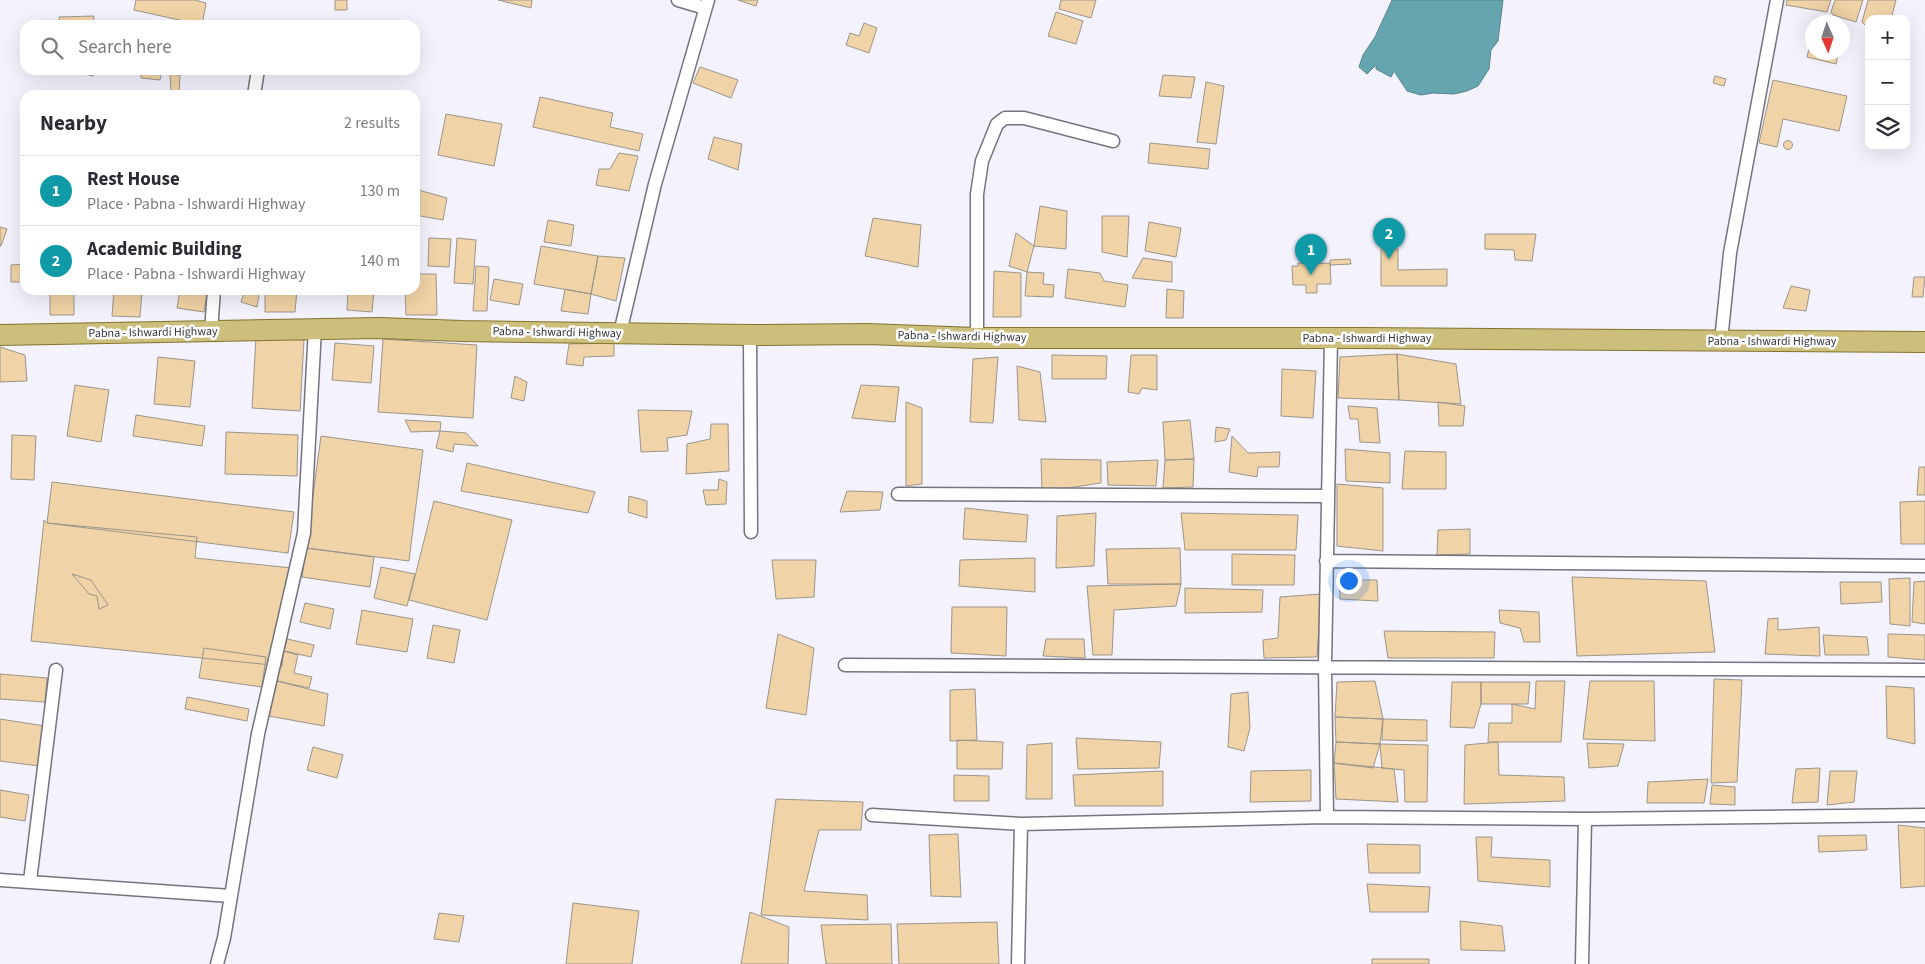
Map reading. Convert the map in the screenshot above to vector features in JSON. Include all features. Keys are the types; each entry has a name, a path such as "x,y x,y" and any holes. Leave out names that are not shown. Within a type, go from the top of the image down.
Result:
{"main road":[{"name":"Pabna - Ishwardi Highway","path":"0,335 379,328 750,335 867,334 977,338 1925,342"}],"street":[{"path":"620,333 655,184 707,4 678,0"},
{"path":"1722,341 1730,253 1777,0"},
{"path":"255,90 257,75"},
{"path":"977,338 977,194 982,161 997,124 1005,118 1024,118 1113,141"},
{"path":"211,331 214,295"},
{"path":"217,964 224,938 258,734 304,533 315,328"},
{"path":"750,335 750,532"},
{"path":"1327,817 1325,666 1331,338"},
{"path":"898,494 1327,496"},
{"path":"1326,560 1925,566"},
{"path":"846,665 1925,670"},
{"path":"30,881 56,670"},
{"path":"872,815 1021,824 1327,817 1585,819 1925,815"},
{"path":"1582,964 1585,819"},
{"path":"1018,964 1021,824"},
{"path":"0,880 231,896"}],"water":[{"path":"1392,0 1503,0 1498,41 1491,50 1489,69 1478,86 1454,94 1433,93 1421,95 1407,91 1394,71 1391,77 1376,69 1376,65 1367,74 1359,67 1363,55 1375,37"}],"building":[{"path":"136,0 195,0 206,3 203,20 179,20 134,10"},
{"path":"335,0 347,0 347,10 335,10"},
{"path":"498,0 532,0 531,8"},
{"path":"738,0 758,0 756,6"},
{"path":"1061,0 1096,0 1091,18 1059,9"},
{"path":"1787,0 1831,0 1827,12 1786,5"},
{"path":"1835,0 1863,0 1856,22 1850,20 1850,15 1833,15 1831,12"},
{"path":"1868,0 1896,0 1892,15 1865,15 1865,25 1862,22"},
{"path":"1056,12 1083,21 1076,44 1048,36"},
{"path":"94,16 94,20 59,20 59,17"},
{"path":"864,23 877,28 869,53 846,45 850,33 859,36"},
{"path":"1819,60 1837,60 1836,64"},
{"path":"700,67 738,80 731,98 693,83"},
{"path":"141,75 161,75 160,80 141,78"},
{"path":"170,75 180,75 179,90 171,90"},
{"path":"1163,75 1195,77 1191,98 1159,96"},
{"path":"1715,76 1726,79 1724,86 1713,83"},
{"path":"1773,80 1847,96 1839,131 1783,119 1777,147 1759,143"},
{"path":"1206,82 1224,86 1216,144 1197,142"},
{"path":"540,97 613,113 610,127 643,134 639,151 533,127"},
{"path":"446,114 502,124 494,166 438,155"},
{"path":"714,137 742,144 738,170 708,159"},
{"path":"1788,140 1793,145 1788,150 1783,145"},
{"path":"1150,143 1210,149 1208,169 1148,163"},
{"path":"619,153 638,156 629,191 596,185 599,169 610,169"},
{"path":"420,190 447,198 443,220 420,216"},
{"path":"1040,206 1067,211 1066,249 1034,246"},
{"path":"1102,216 1129,216 1127,257 1102,252"},
{"path":"873,218 921,225 918,267 865,256"},
{"path":"548,220 574,225 571,246 544,242"},
{"path":"1149,222 1181,228 1176,257 1145,251"},
{"path":"0,227 7,229 1,246 0,246"},
{"path":"1016,233 1034,246 1027,272 1009,266"},
{"path":"1485,234 1536,234 1532,261 1515,260 1514,250 1485,249"},
{"path":"429,238 451,239 449,267 428,266"},
{"path":"457,238 476,240 473,284 454,283"},
{"path":"1302,243 1308,243 1309,264 1330,263 1331,284 1317,284 1317,293 1306,293 1306,285 1293,285 1292,266 1298,266 1298,263 1303,263"},
{"path":"541,246 598,256 591,294 534,284"},
{"path":"1381,249 1398,249 1398,270 1447,269 1447,286 1381,286"},
{"path":"598,256 625,258 616,301 591,294"},
{"path":"1143,258 1172,262 1172,282 1132,278"},
{"path":"1350,259 1351,264 1330,265 1330,260"},
{"path":"20,264 20,282 11,282 11,265"},
{"path":"476,266 489,267 487,311 473,311"},
{"path":"1068,269 1100,273 1104,281 1128,285 1125,307 1065,298"},
{"path":"994,271 1021,273 1021,317 993,317"},
{"path":"1027,272 1044,273 1043,284 1054,285 1053,297 1025,296"},
{"path":"420,274 436,274 437,315 406,315 405,295 420,295"},
{"path":"1914,277 1925,277 1923,297 1912,297"},
{"path":"494,279 523,284 519,305 490,300"},
{"path":"1791,286 1810,290 1806,311 1783,308"},
{"path":"565,289 591,294 588,314 561,311"},
{"path":"1167,289 1184,291 1183,318 1166,318"},
{"path":"50,295 74,295 74,315 50,315"},
{"path":"114,295 142,295 140,317 112,316"},
{"path":"179,295 207,295 204,312 177,308"},
{"path":"243,295 259,295 257,307 241,302"},
{"path":"265,295 297,295 295,312 265,312"},
{"path":"348,295 374,295 372,312 347,310"},
{"path":"256,337 304,340 300,411 252,408"},
{"path":"383,339 477,345 473,418 378,412"},
{"path":"335,343 374,346 371,383 332,380"},
{"path":"614,343 614,356 584,357 583,366 566,364 569,344"},
{"path":"0,347 25,355 27,381 0,382"},
{"path":"1397,354 1399,400 1338,398 1340,357"},
{"path":"1397,354 1456,364 1461,404 1399,400"},
{"path":"1052,355 1107,356 1106,379 1052,379"},
{"path":"1131,355 1157,355 1157,390 1142,388 1139,394 1128,392"},
{"path":"158,357 195,361 190,407 154,404"},
{"path":"998,357 993,423 970,422 973,359"},
{"path":"1017,366 1040,372 1046,422 1019,420"},
{"path":"1282,369 1316,371 1313,418 1281,416"},
{"path":"515,376 527,382 524,401 511,398"},
{"path":"75,385 109,390 101,442 67,436"},
{"path":"861,385 899,387 895,422 852,418"},
{"path":"906,402 922,408 922,484 906,486"},
{"path":"1438,402 1465,406 1463,426 1439,426"},
{"path":"1348,406 1377,408 1380,443 1360,442 1358,419 1350,419"},
{"path":"638,410 692,411 687,435 667,438 668,451 641,452"},
{"path":"136,415 205,426 202,446 133,436"},
{"path":"405,420 441,422 440,431 411,432"},
{"path":"1190,420 1194,459 1165,460 1163,422"},
{"path":"711,424 728,424 729,471 686,474 687,444 710,439"},
{"path":"1216,427 1230,429 1226,440 1215,442"},
{"path":"440,431 466,433 478,446 454,444 453,452 436,448"},
{"path":"226,432 298,435 297,476 225,474"},
{"path":"12,435 36,436 34,480 11,479"},
{"path":"321,436 423,450 409,561 306,548"},
{"path":"1232,436 1248,453 1280,452 1279,467 1258,467 1257,477 1229,472"},
{"path":"1345,449 1390,453 1390,483 1346,481"},
{"path":"1405,451 1446,452 1446,489 1402,489"},
{"path":"1041,459 1101,460 1101,483 1042,492"},
{"path":"1194,459 1193,487 1163,488 1165,460"},
{"path":"1158,460 1156,486 1108,485 1107,462"},
{"path":"467,463 595,492 588,513 461,491"},
{"path":"1919,467 1925,467 1925,495 1917,495"},
{"path":"719,479 727,482 726,504 706,505 703,490 718,490"},
{"path":"52,482 294,512 288,553 47,523"},
{"path":"1337,484 1383,488 1383,551 1337,546"},
{"path":"847,491 883,492 880,510 840,512"},
{"path":"629,496 647,501 647,518 628,512"},
{"path":"434,501 512,520 487,620 409,600"},
{"path":"1925,501 1925,544 1901,544 1900,502"},
{"path":"965,508 1028,515 1026,542 963,539"},
{"path":"1096,513 1094,566 1056,568 1057,516"},
{"path":"1181,513 1298,515 1296,550 1185,550"},
{"path":"44,520 47,523 197,537 195,558 292,568 282,666 31,641"},
{"path":"1470,529 1470,554 1437,555 1438,530"},
{"path":"306,548 374,557 370,587 302,577"},
{"path":"1180,548 1181,584 1108,584 1106,549"},
{"path":"1232,554 1295,555 1294,585 1232,585"},
{"path":"1035,558 1035,592 959,586 960,560"},
{"path":"772,560 816,560 814,597 776,599"},
{"path":"381,567 415,574 407,606 374,598"},
{"path":"72,574 91,580 108,605 99,609 97,596 89,594"},
{"path":"1572,577 1706,581 1715,652 1577,656"},
{"path":"1910,578 1910,626 1890,624 1889,579"},
{"path":"1339,580 1377,580 1378,601 1340,599"},
{"path":"1925,581 1925,624 1912,622 1914,582"},
{"path":"1840,582 1881,582 1882,602 1841,604"},
{"path":"1181,584 1176,606 1114,610 1112,655 1093,655 1087,586"},
{"path":"1185,588 1263,590 1262,612 1185,613"},
{"path":"1321,594 1317,657 1264,658 1263,640 1278,638 1280,597"},
{"path":"305,603 334,609 330,629 300,622"},
{"path":"952,607 1007,607 1006,656 951,653"},
{"path":"362,610 413,619 407,652 356,644"},
{"path":"1499,610 1539,612 1540,642 1524,642 1520,628 1500,623"},
{"path":"1778,618 1778,630 1819,627 1820,656 1765,654 1768,619"},
{"path":"433,625 460,630 454,663 427,658"},
{"path":"1384,631 1495,632 1494,658 1388,658"},
{"path":"778,634 814,648 806,715 766,708"},
{"path":"1888,634 1925,635 1925,660 1888,657"},
{"path":"1823,635 1867,637 1869,655 1825,655"},
{"path":"287,639 314,645 311,657 284,651"},
{"path":"1046,639 1084,639 1085,658 1043,656"},
{"path":"204,648 266,657 262,687 199,678"},
{"path":"284,651 298,655 294,673 312,677 309,688 277,681"},
{"path":"0,674 47,678 45,702 0,699"},
{"path":"1714,679 1742,680 1737,782 1711,783"},
{"path":"277,681 328,694 324,726 269,716"},
{"path":"1375,681 1383,719 1335,717 1337,682"},
{"path":"1536,681 1565,681 1561,742 1488,742 1489,723 1512,723 1512,704 1535,709"},
{"path":"1590,681 1654,681 1655,741 1583,739"},
{"path":"1452,682 1481,682 1481,704 1474,728 1450,727"},
{"path":"1481,682 1530,682 1528,704 1481,704"},
{"path":"1886,686 1914,688 1915,744 1887,738"},
{"path":"975,689 977,740 950,741 950,690"},
{"path":"1248,692 1250,728 1244,751 1228,747 1231,694"},
{"path":"187,697 249,709 247,721 185,709"},
{"path":"1335,717 1383,719 1380,744 1336,742"},
{"path":"0,719 45,726 39,766 0,761"},
{"path":"1383,719 1427,720 1427,741 1382,740"},
{"path":"1076,738 1161,742 1159,768 1078,769"},
{"path":"957,740 1003,742 1002,769 957,769"},
{"path":"1336,742 1380,744 1373,768 1334,763"},
{"path":"1498,742 1499,775 1564,777 1565,801 1464,804 1465,745"},
{"path":"1052,743 1052,799 1026,799 1027,745"},
{"path":"1587,743 1624,744 1618,766 1589,768"},
{"path":"1380,744 1428,745 1427,802 1405,802 1404,770 1382,768"},
{"path":"313,747 343,755 337,778 307,770"},
{"path":"1334,763 1394,769 1398,802 1336,799"},
{"path":"1820,768 1818,802 1792,803 1796,769"},
{"path":"1311,770 1311,801 1250,802 1251,771"},
{"path":"1163,771 1163,806 1075,806 1073,775"},
{"path":"1830,771 1857,771 1854,802 1827,805"},
{"path":"954,775 989,776 989,801 954,801"},
{"path":"1708,779 1704,803 1647,803 1648,782"},
{"path":"1712,785 1735,787 1735,805 1710,804"},
{"path":"0,790 29,795 25,821 0,817"},
{"path":"776,799 863,802 861,830 819,830 804,891 867,895 868,920 761,915"},
{"path":"1898,825 1925,828 1925,886 1901,888"},
{"path":"958,834 961,897 931,896 929,835"},
{"path":"1866,835 1867,850 1819,852 1818,836"},
{"path":"1476,837 1492,837 1491,857 1550,860 1550,887 1478,881"},
{"path":"1367,844 1420,845 1420,873 1369,873"},
{"path":"1367,884 1430,887 1428,912 1370,912"},
{"path":"573,903 639,911 632,964 566,964"},
{"path":"750,912 789,927 788,964 741,964"},
{"path":"439,913 464,916 459,942 434,939"},
{"path":"1460,921 1502,926 1505,951 1461,950"},
{"path":"997,922 999,964 899,964 897,924"},
{"path":"891,924 892,964 826,964 821,925"},
{"path":"1372,959 1429,959 1429,964 1372,964"}],"place":[{"name":"Academic Building","path":"1389,259"},
{"name":"Rest House","path":"1311,275"}]}
